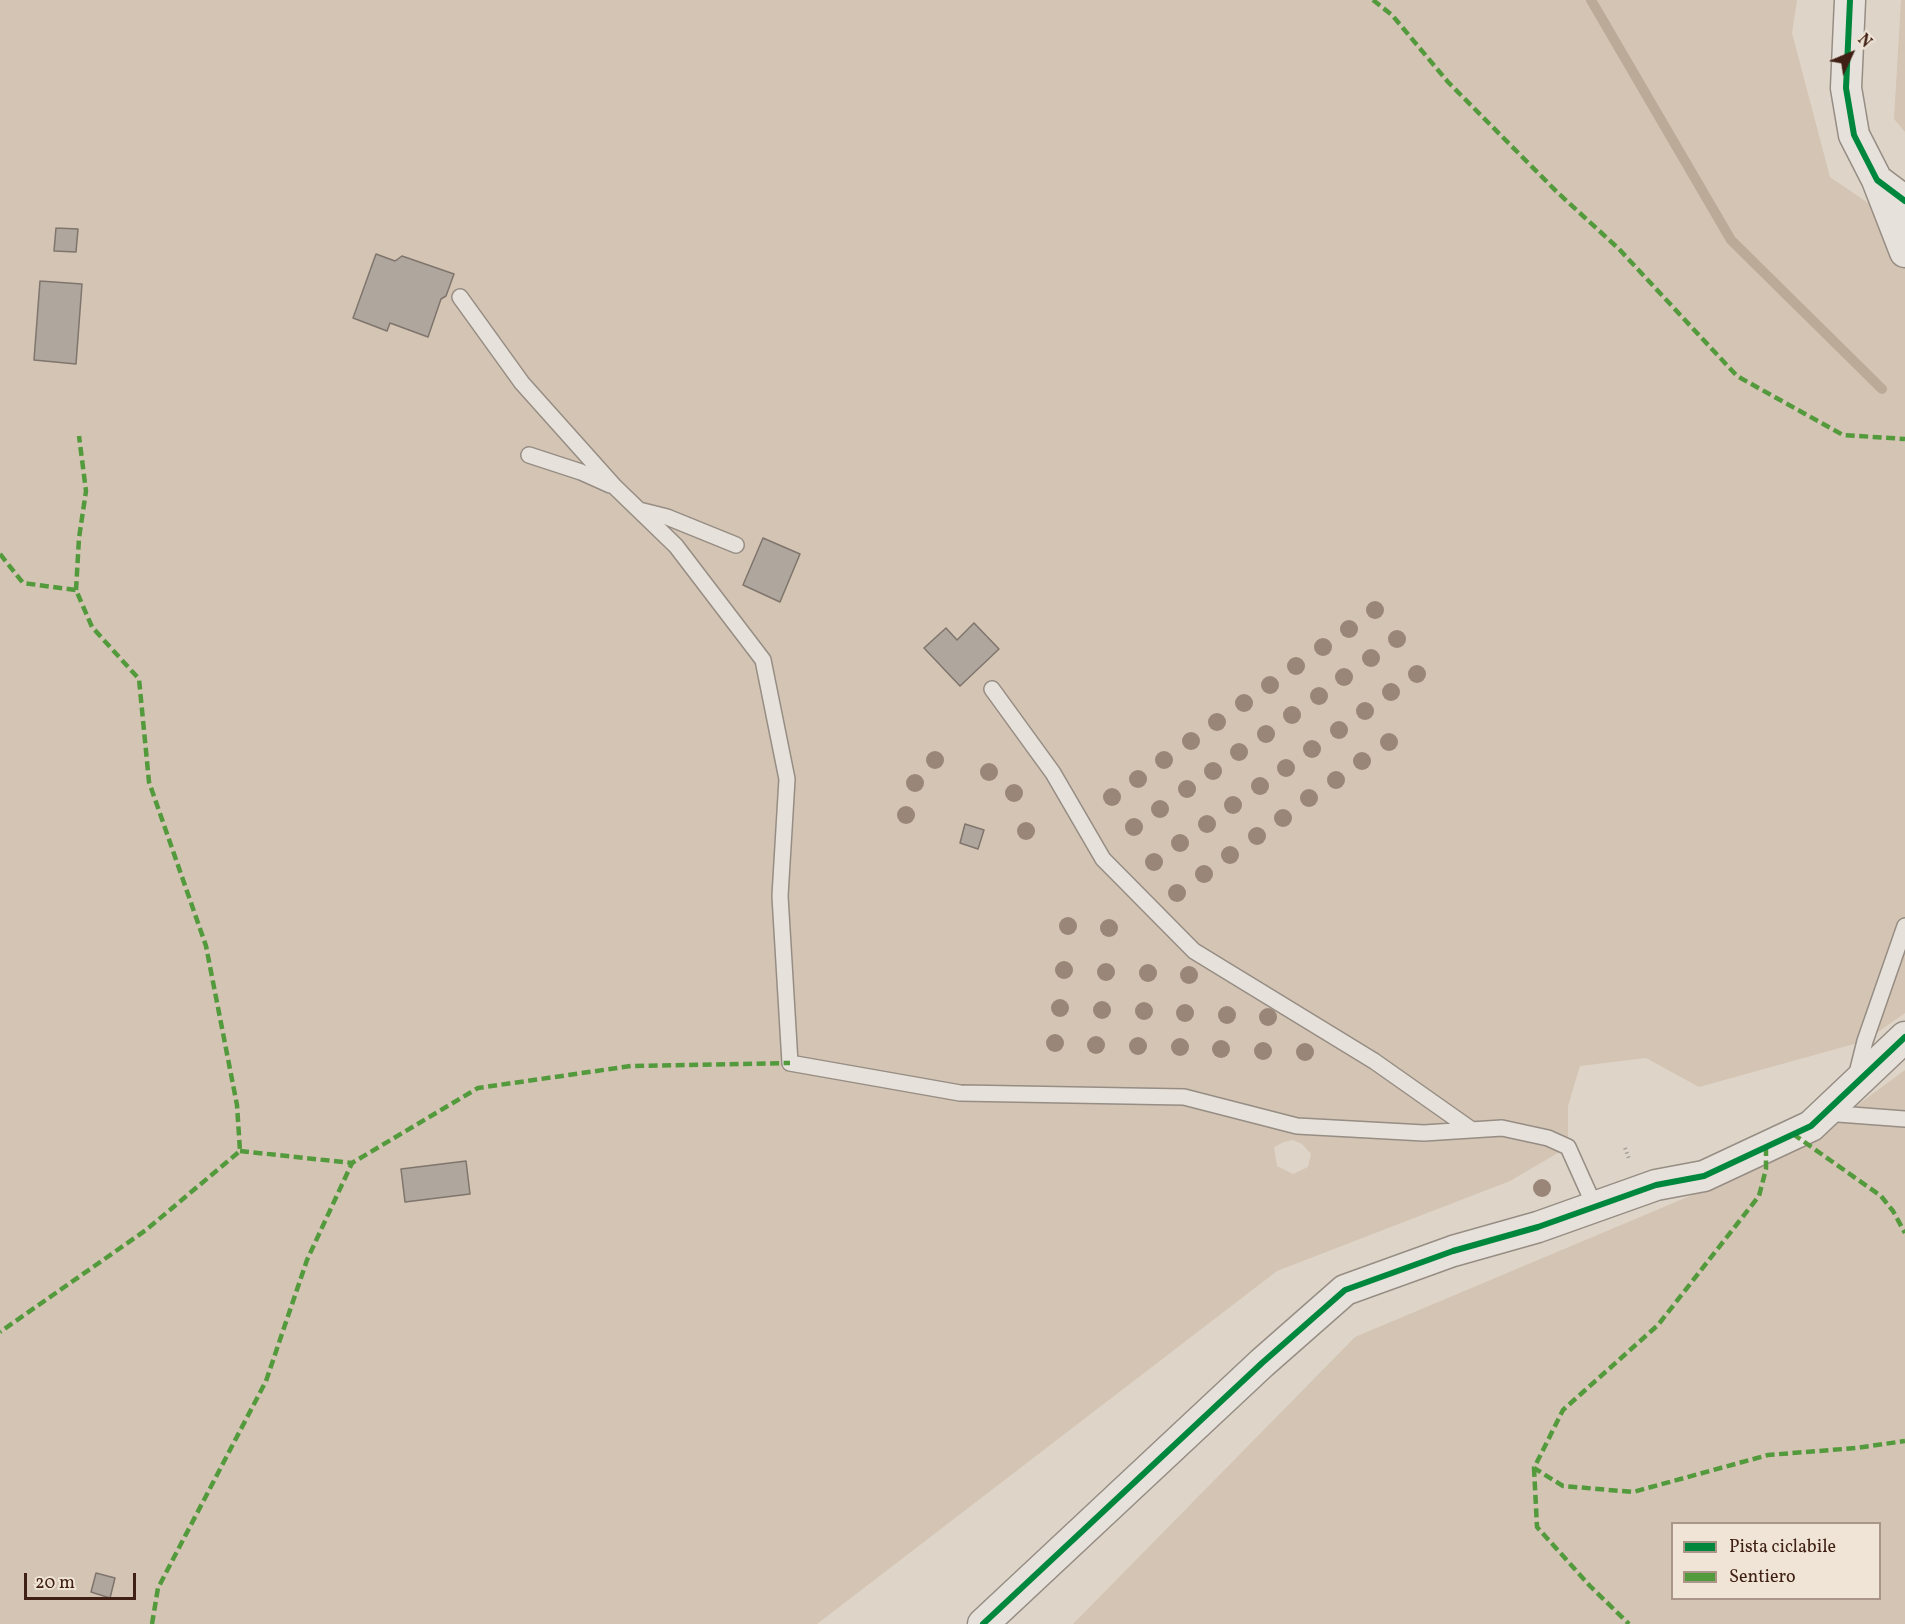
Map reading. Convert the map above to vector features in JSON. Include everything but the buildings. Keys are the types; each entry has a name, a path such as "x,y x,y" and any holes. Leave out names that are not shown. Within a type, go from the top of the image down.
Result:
{"street":[{"path":"1850,0 1846,88 1854,135 1877,180 1905,252"},
{"path":"1877,180 1905,201"},
{"path":"983,1624 1262,1364 1345,1290 1453,1251 1538,1227 1656,1185 1704,1176 1811,1126 1905,1037"}],"lane":[{"path":"460,297 522,383 615,488 676,546 763,660 787,779 780,896 790,1063 960,1093 1184,1097 1297,1126 1424,1133 1502,1128 1548,1138 1568,1147 1595,1207"},
{"path":"529,455 581,472 615,488"},
{"path":"639,510 667,517 735,545"},
{"path":"992,689 1053,773 1103,860 1194,951 1374,1061 1472,1130"},
{"path":"1853,1086 1865,1041 1905,926"},
{"path":"1825,1113 1905,1119"}],"shaded area":[{"path":"0,0 1797,0 1792,33 1830,177 1905,228 1905,1013 1865,1041 1699,1087 1646,1058 1580,1066 1568,1106 1568,1147 1510,1181 1277,1271 817,1624 0,1624","holes":["1293,1140 1302,1144 1311,1154 1308,1167 1293,1174 1277,1166 1274,1147"]},
{"path":"1901,0 1905,0 1905,132 1894,119"},
{"path":"1905,1070 1905,1624 1073,1624 1355,1337 1792,1153"}],"waterway":[{"path":"1591,0 1731,240 1882,389"}],"marked path":[{"path":"1373,0 1392,15 1448,82 1557,192 1619,249 1737,376 1843,435 1905,439"},
{"path":"76,590 79,538 86,491 79,436"},
{"path":"0,554 23,583 76,590 92,627 139,679 149,782 206,946 237,1105 240,1151 146,1230 0,1332"},
{"path":"152,1624 158,1588 266,1381 307,1260 352,1163 478,1088 631,1066 790,1063"},
{"path":"1793,1134 1881,1196 1893,1211 1905,1233"},
{"path":"1766,1147 1766,1169 1759,1196 1658,1325 1563,1410 1534,1468 1563,1486 1633,1492 1768,1455 1856,1448 1905,1441"},
{"path":"240,1151 352,1163"},
{"path":"1534,1468 1537,1527 1590,1586 1629,1624"}],"cycle path":[{"path":"1850,0 1846,88 1854,135 1877,180 1905,201"},
{"path":"983,1624 1262,1363 1345,1290 1453,1251 1538,1227 1656,1185 1704,1176 1811,1126 1905,1037"}]}
